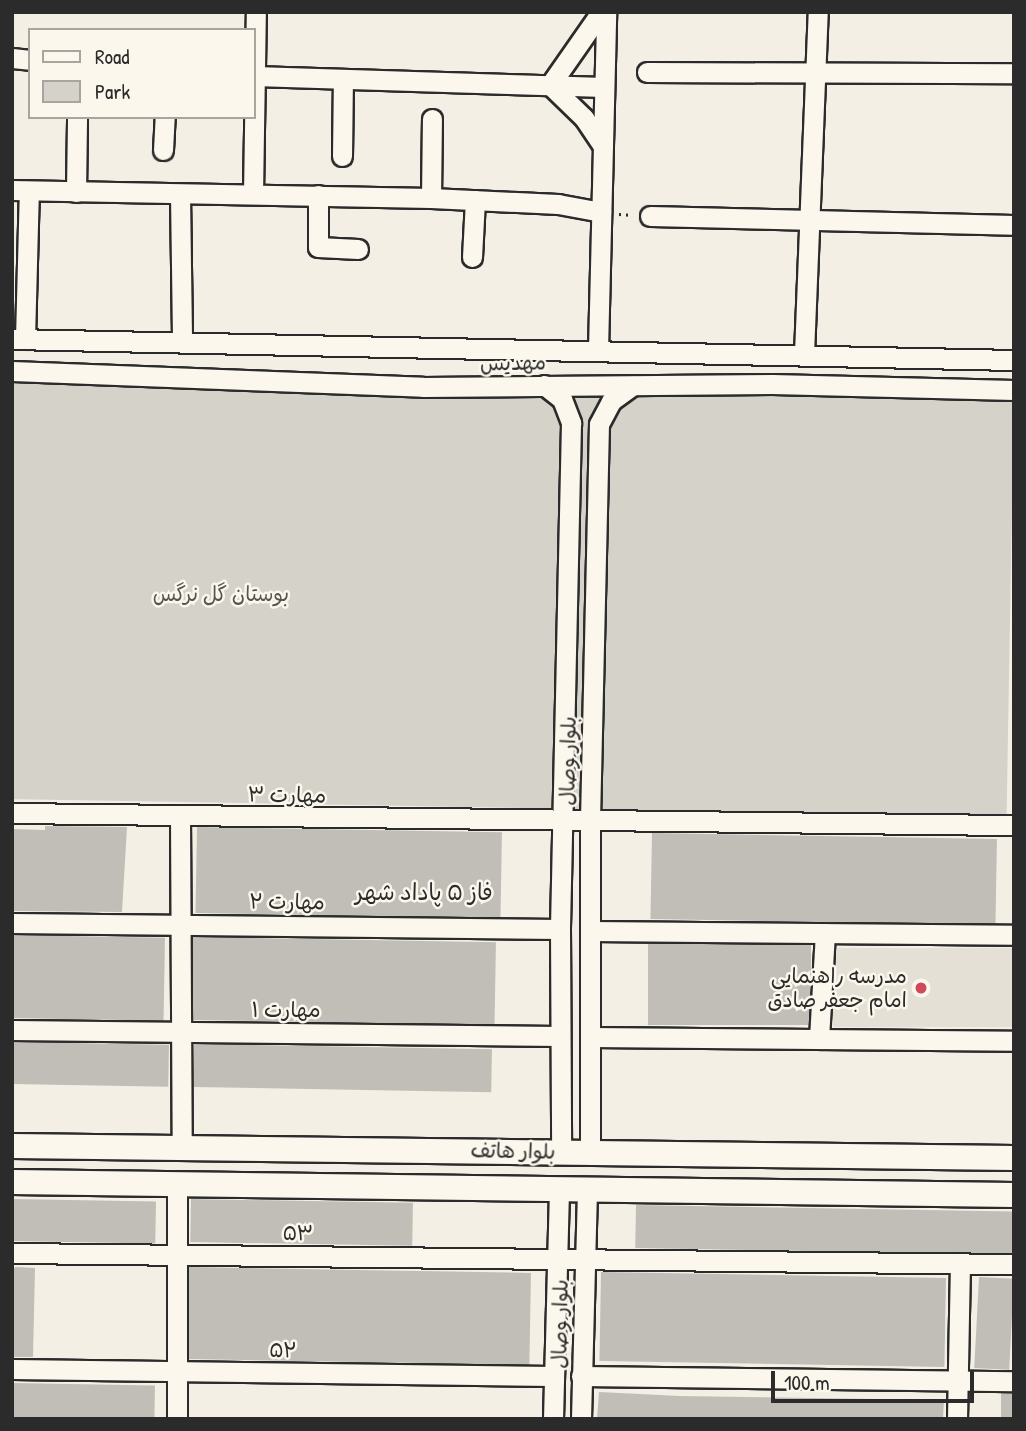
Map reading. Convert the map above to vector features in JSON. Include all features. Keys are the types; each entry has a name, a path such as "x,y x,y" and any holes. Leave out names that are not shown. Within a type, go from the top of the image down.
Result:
{"main road":[{"name":"بلوار هاتف","path":"12,1146 1014,1158"},
{"path":"12,1182 1014,1195"}],"street":[{"path":"550,85 604,12"},
{"path":"598,350 604,12"},
{"path":"804,354 818,12"},
{"path":"647,72 1014,73"},
{"path":"256,76 604,87"},
{"path":"342,156 343,79"},
{"path":"550,85 584,118 603,146"},
{"path":"76,119 76,192"},
{"path":"163,150 165,119"},
{"path":"253,194 254,119"},
{"path":"431,198 432,119"},
{"path":"19,339 21,191 431,198 558,204 601,212"},
{"path":"180,194 182,342"},
{"path":"318,195 318,247 358,249"},
{"path":"472,257 475,200"},
{"path":"650,216 1014,225"},
{"name":"مهدیس","path":"19,339 1014,360"},
{"path":"111,341 111,374"},
{"path":"931,388 932,358"},
{"name":"مهدیس","path":"12,371 423,387 544,385 1014,390"},
{"name":"بلوار وصال","path":"544,385 562,399 571,423 560,929 561,1151"},
{"name":"بلوار وصال","path":"590,1152 590,820 599,424 611,401 632,386"},
{"name":"مهارت ۳","path":"12,813 1014,825"},
{"path":"180,816 182,1147"},
{"name":"مهارت ۲","path":"12,923 560,929"},
{"path":"590,931 1014,935"},
{"path":"819,1039 825,933"},
{"name":"مهارت ۱","path":"12,1030 559,1035"},
{"path":"590,1037 1014,1041"},
{"path":"177,1184 174,1371 177,1419"},
{"name":"بلوار وصال","path":"553,1419 555,1259 559,1187"},
{"name":"بلوار وصال","path":"581,1419 583,1259 587,1189"},
{"name":"۵۳","path":"12,1253 1014,1264"},
{"path":"957,1419 960,1264"},
{"name":"۵۲","path":"12,1369 554,1376"},
{"path":"582,1376 1014,1381"}],"path":[{"path":"601,212 650,216"}],"shaded area":[{"name":"مدرسه راهنمایی امام جعفر صادق","path":"836,948 1012,948 1014,1027 834,1027 829,1021 832,953"}],"green space":[{"name":"بوستان گل نرگس","path":"12,382 1014,399 1007,816 12,799"}],"building":[{"path":"45,826 127,827 122,912 12,911 12,829 45,830"},
{"path":"197,827 502,832 500,918 195,913"},
{"path":"652,833 997,839 995,925 650,919"},
{"path":"12,935 165,938 164,1021 12,1018"},
{"path":"193,937 496,942 495,1025 192,1020"},
{"path":"648,944 811,944 811,1025 648,1025"},
{"path":"12,1042 169,1045 168,1087 12,1084"},
{"path":"194,1044 492,1049 491,1092 193,1087"},
{"path":"12,1199 156,1202 155,1244 12,1241"},
{"path":"191,1199 413,1203 412,1246 190,1242"},
{"path":"636,1205 1014,1212 1013,1255 635,1248"},
{"path":"189,1267 531,1273 529,1365 187,1359"},
{"path":"12,1268 35,1268 33,1357 12,1357"},
{"path":"601,1272 946,1278 944,1367 599,1361"},
{"path":"979,1277 1014,1279 1009,1370 974,1368"},
{"path":"12,1383 155,1385 154,1419 12,1419"},
{"path":"599,1392 680,1396 944,1400 943,1419 597,1419"},
{"path":"1001,1393 1014,1393 1014,1419 1001,1419"}],"place":[{"name":"مدرسه راهنمایی امام جعفر صادق","path":"921,988"}],"district":[{"name":"فاز ۵ پاداد شهر","path":"424,892"}]}
